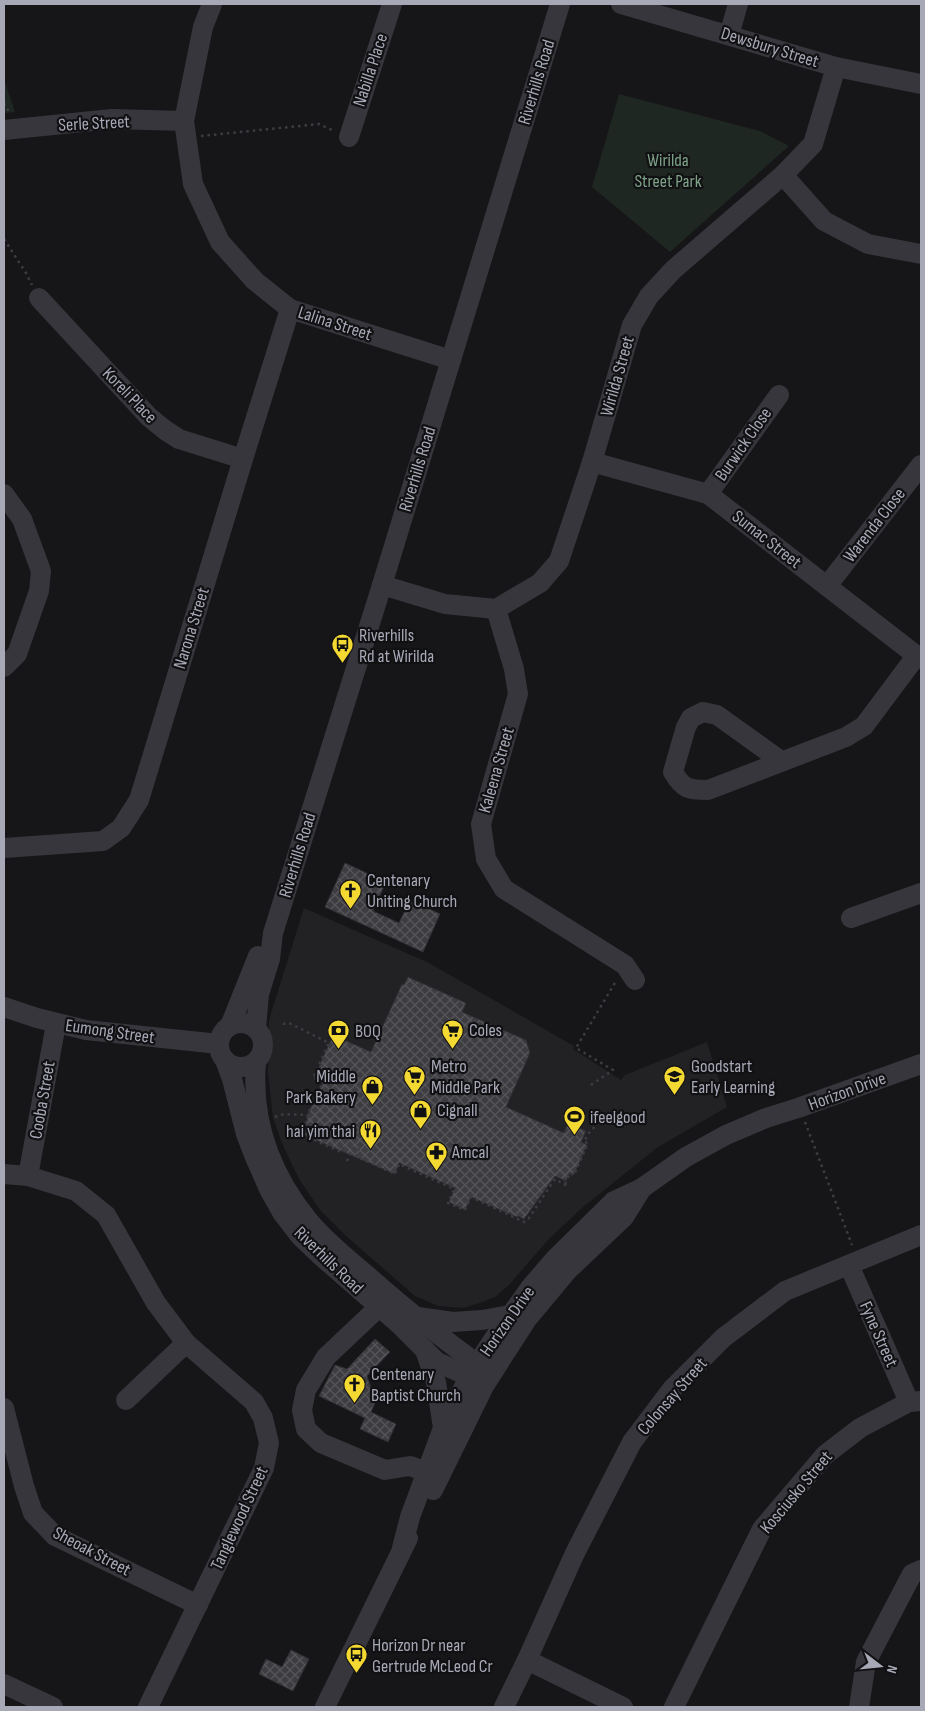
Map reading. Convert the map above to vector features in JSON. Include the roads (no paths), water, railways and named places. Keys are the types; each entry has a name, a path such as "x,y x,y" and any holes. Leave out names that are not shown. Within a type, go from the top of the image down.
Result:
{"street":[{"name":"Lalina Street","path":"212,4 203,27 185,129 193,184 220,242 255,281 290,309 451,360"},
{"name":"Nabilla Place","path":"349,137 392,4"},
{"name":"Riverhills Road","path":"256,1029 258,994 270,959 273,933 560,4"},
{"name":"Dewsbury Street","path":"621,4 836,67 921,84"},
{"path":"729,35 738,4"},
{"name":"Wirilda Street","path":"496,609 540,583 559,561 592,462 632,325 649,296 674,270 783,174 813,144 836,67"},
{"name":"Serle Street","path":"4,130 112,119 185,129"},
{"path":"783,174 824,221 868,244 921,254"},
{"name":"Koreli Place","path":"39,298 150,417 165,430 179,439 243,458"},
{"name":"Narona Street","path":"4,848 103,841 121,828 139,800 290,309"},
{"name":"Burwick Close","path":"708,494 779,395"},
{"name":"Sumac Street","path":"592,462 708,494 919,657"},
{"name":"Warenda Close","path":"827,586 921,464"},
{"path":"4,494 22,519 41,571 39,591 17,654 4,666"},
{"path":"382,585 445,604 496,609"},
{"name":"Kaleena Street","path":"496,609 514,669 518,694 481,824 486,859 504,889 630,972"},
{"path":"781,760 717,715 703,712 691,718 686,727 673,772 680,784 694,790 708,790 781,760 846,737 864,726 919,657"},
{"path":"851,918 921,892"},
{"name":"Riverhills Road","path":"230,1026 257,957 273,933"},
{"name":"Eumong Street","path":"4,1007 56,1024 222,1052"},
{"path":"244,1023 256,1029 263,1042 263,1049 256,1062 242,1068 234,1066 222,1052 221,1037 230,1026 244,1023"},
{"name":"Cooba Street","path":"28,1176 56,1024"},
{"name":"Riverhills Road","path":"222,1052 232,1079 246,1134 254,1155 269,1190 283,1214 300,1236 437,1362 480,1375"},
{"name":"Riverhills Road","path":"256,1062 255,1099 258,1119 268,1152 285,1187 308,1220 480,1375"},
{"name":"Horizon Drive","path":"325,1707 418,1519 480,1375 510,1315 554,1260 614,1201 642,1188 686,1157 726,1135 766,1118 921,1064"},
{"name":"Tanglewood Street","path":"4,1174 28,1176 76,1191 106,1215 156,1303 186,1343 254,1402 263,1418 269,1443 264,1468 148,1707"},
{"name":"Horizon Drive","path":"402,1548 410,1517 443,1428 480,1375 547,1293 592,1245 624,1217 642,1188"},
{"name":"Colonsay Street","path":"504,1707 575,1553 632,1442 672,1389 723,1338 785,1291 921,1235"},
{"name":"Fyne Street","path":"854,1263 915,1402"},
{"path":"379,1307 326,1357 306,1390 302,1410 306,1429 321,1444 385,1470 410,1466 427,1472"},
{"path":"416,1317 452,1322 482,1320 510,1315"},
{"path":"126,1400 186,1343"},
{"path":"424,1349 436,1382 443,1428"},
{"name":"Kosciusko Street","path":"674,1707 762,1529 825,1454 860,1428 915,1402"},
{"name":"Sheoak Street","path":"4,1408 24,1486 34,1513 55,1536 198,1605"},
{"path":"859,1707 866,1662 912,1574 921,1570"},
{"path":"527,1660 623,1707"},
{"path":"4,1684 52,1707"}],"place":[{"name":"Riverhills Rd at Wirilda","path":"343,664"},
{"name":"Centenary Uniting Church","path":"351,909"},
{"name":"Coles","path":"453,1049"},
{"name":"BOQ","path":"339,1050"},
{"name":"Metro Middle Park","path":"415,1095"},
{"name":"Goodstart Early Learning","path":"675,1095"},
{"name":"Middle Park Bakery","path":"372,1105"},
{"name":"Cignall","path":"421,1129"},
{"name":"ifeelgood","path":"574,1136"},
{"name":"hai yim thai","path":"371,1150"},
{"name":"Amcal","path":"436,1171"},
{"name":"Centenary Baptist Church","path":"355,1403"},
{"name":"Horizon Dr near Gertrude McLeod Cr","path":"356,1674"}],"park label":[{"name":"Wirilda Street Park","path":"668,170"}]}
